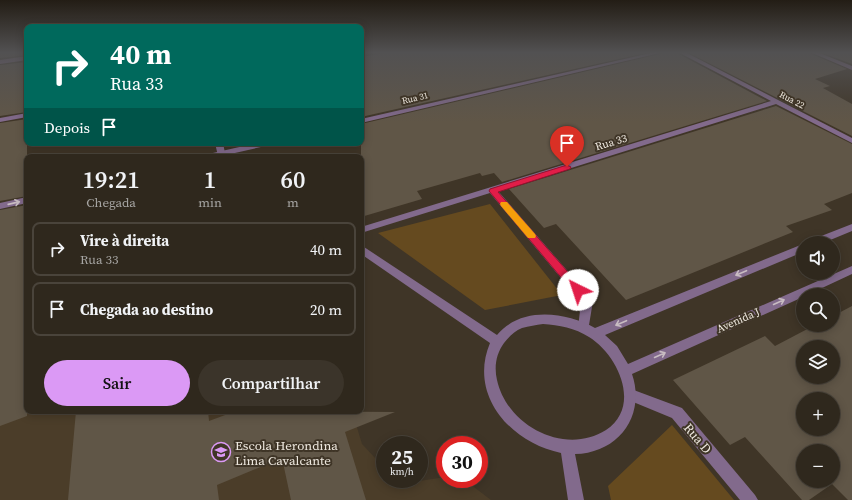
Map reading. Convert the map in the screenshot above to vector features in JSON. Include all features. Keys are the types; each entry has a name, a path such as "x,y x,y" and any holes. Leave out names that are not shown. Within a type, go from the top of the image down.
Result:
{"street":[{"name":"Rua 31","path":"364,120 560,75"},
{"name":"Rua 22","path":"725,75 852,142"},
{"name":"Rua 33","path":"364,229 493,191 776,102"},
{"path":"0,120 24,116"},
{"path":"228,154 256,146"},
{"path":"493,191 587,301 589,331"},
{"path":"0,206 24,201"},
{"path":"831,236 852,227"},
{"path":"364,251 498,342"},
{"path":"589,331 796,251"},
{"name":"Avenida J","path":"625,371 852,270"},
{"path":"543,319 563,321 589,331 612,350 625,371 628,378 631,395 627,414 617,431 600,442 578,447 554,445 531,436 511,420 497,401 490,381 489,362 498,342 507,331 523,322 543,319"},
{"name":"Rua D","path":"631,395 677,413 750,500"},
{"path":"566,446 576,500"}],"shaded area":[{"path":"490,204 562,295 485,310 378,233"},
{"name":"Escola Herondina Lima Cavalcante","path":"0,225 24,390 24,414 353,414 362,444 376,459 376,488 428,488 428,480 436,478 436,488 475,488 491,500 0,500"},
{"path":"672,425 734,500 611,500 608,486"}],"building":[{"path":"0,75 24,75 24,112 0,116"},
{"path":"364,75 546,75 364,116"},
{"path":"569,75 719,75 767,101 502,182 494,173 482,176 480,173 417,191 422,199 364,216 364,154 361,154 361,146 364,146 364,123"},
{"path":"733,75 827,75 815,79 830,86 823,88 852,104 852,136"},
{"path":"776,106 852,144 852,193 824,204 832,210 786,226 793,232 626,300 556,224 544,228 509,189"},
{"path":"24,119 24,146 27,146 27,154 24,154 24,197 0,201 0,123"},
{"path":"24,206 24,414 27,414 27,416 0,426 0,210"},
{"path":"852,306 852,500 848,500 836,488 840,488 840,444 796,444 796,488 826,488 809,500 802,500 745,437 730,445 673,380 765,336 775,346 802,332 840,332 840,312"},
{"name":"Escola Herondina Lima Cavalcante","path":"364,412 395,412 345,432 366,500 291,500 282,458 217,485 219,500 68,500 76,414 208,414 209,421 228,414 364,414"}],"slow traffic":[{"path":"504,204 532,236"}],"place":[{"name":"Escola Herondina Lima Cavalcante","path":"221,452"}],"route":[{"path":"567,167 493,191 578,290"}]}
